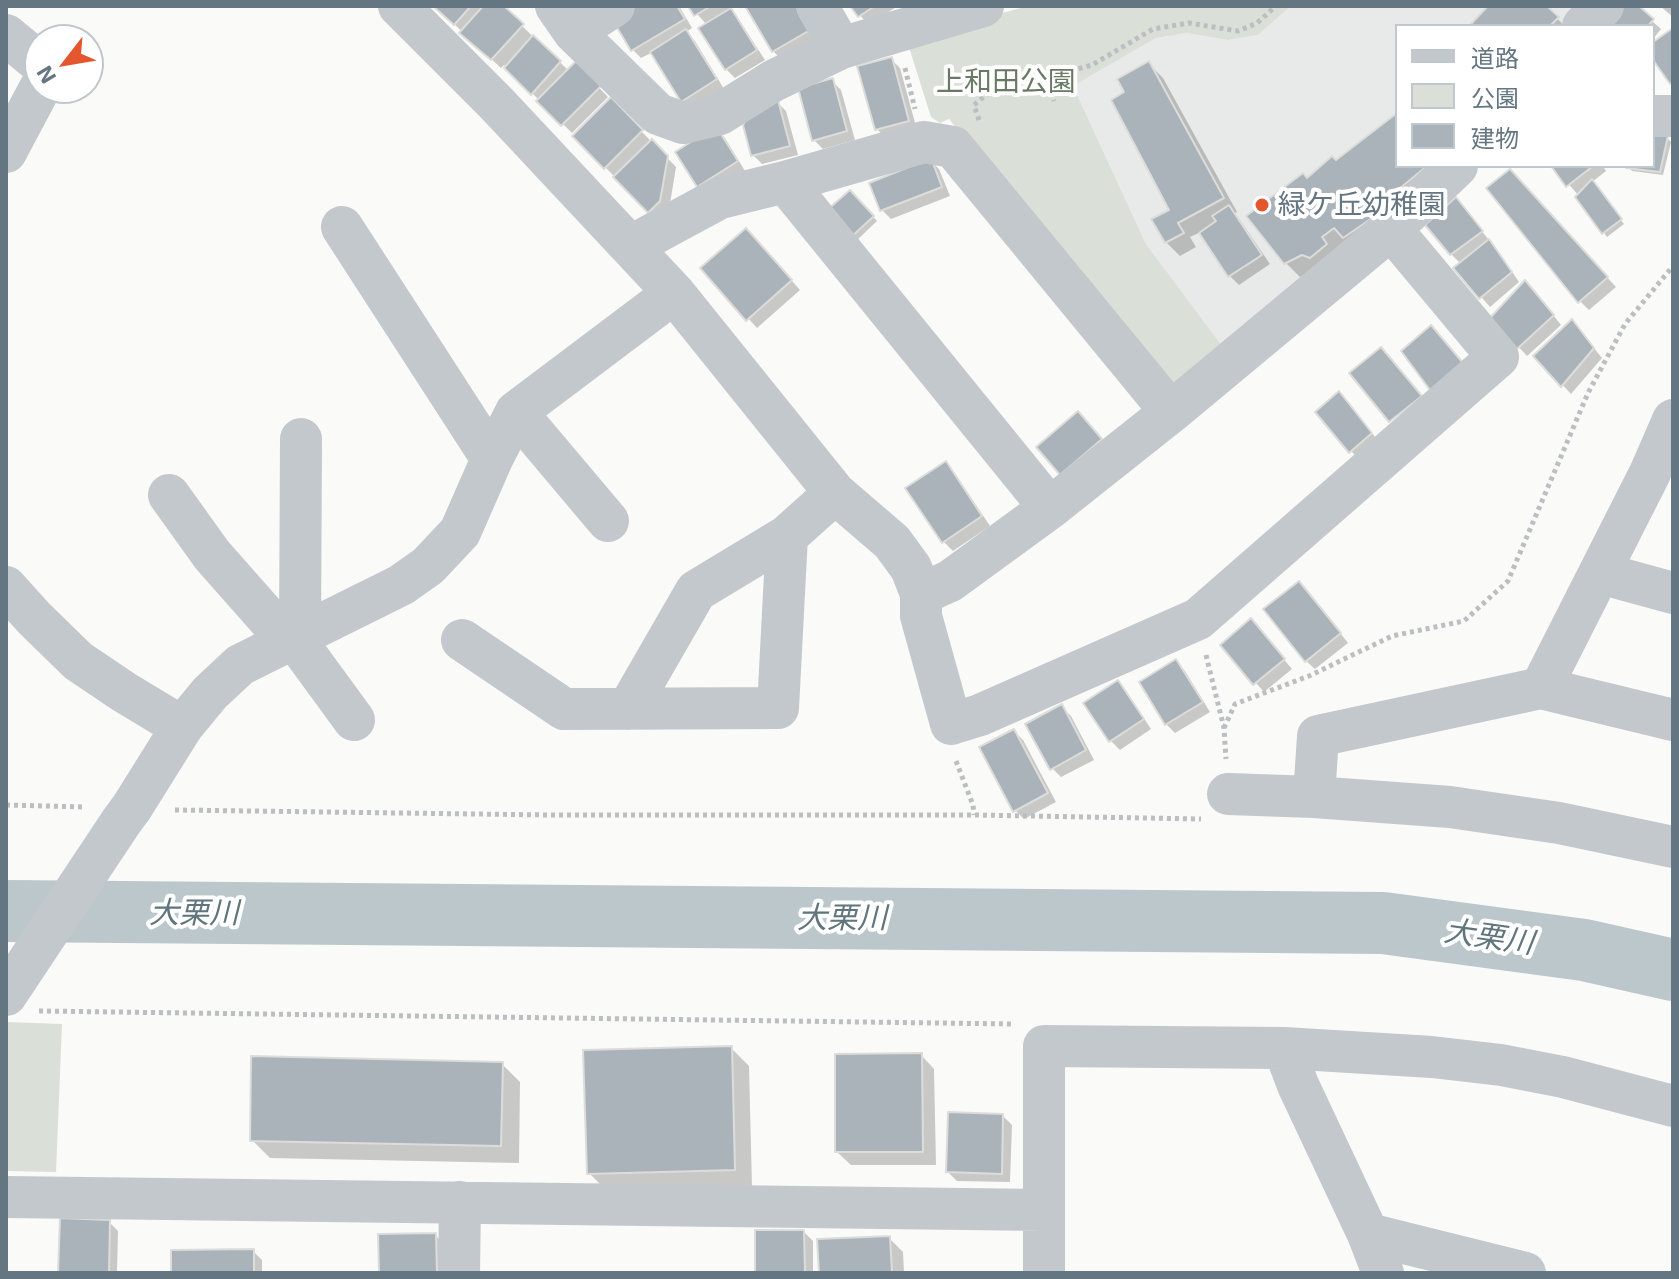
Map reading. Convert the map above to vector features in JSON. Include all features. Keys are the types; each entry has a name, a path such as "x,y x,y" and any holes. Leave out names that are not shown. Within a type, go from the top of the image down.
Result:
{"street":[{"path":"399,6 497,104 674,293 835,493 892,542 911,568 921,594 921,616 951,724 980,715 1198,619 1498,357 1391,229"},
{"path":"614,6 565,19 658,114 683,123 720,114 773,81 841,48 983,6"},
{"path":"817,6 841,48"},
{"path":"1585,24 1603,6"},
{"path":"6,35 24,50"},
{"path":"6,152 32,104"},
{"path":"631,246 720,198 924,142 953,147 1171,412"},
{"path":"921,594 950,581 1050,508 1171,412 1391,229 1455,168"},
{"path":"785,182 1050,508"},
{"path":"342,227 492,459"},
{"path":"19,1003 109,814 132,807 182,727 210,693 240,665 401,585 428,566 460,532 516,412 674,293"},
{"path":"516,412 608,521"},
{"path":"1541,688 1650,473 1673,420"},
{"path":"294,638 301,439"},
{"path":"628,709 696,591 787,536 835,493"},
{"path":"169,495 212,555 294,638 354,720"},
{"path":"462,640 564,709 778,708 787,536"},
{"path":"1600,573 1673,593"},
{"path":"6,587 78,661 182,727"},
{"path":"1314,797 1318,736 1541,688 1673,720"},
{"path":"1215,806 1314,797 1450,807 1559,823 1673,847"},
{"path":"1044,1273 1034,1035 1432,1057 1501,1065 1563,1077 1673,1106"},
{"path":"1284,1048 1383,1273"},
{"path":"6,1197 1043,1210"},
{"path":"459,1273 460,1202"},
{"path":"1368,1234 1525,1273"}],"path":[{"path":"1268,6 1275,6"},
{"path":"981,127 974,105 987,94 1092,65 1153,29 1189,23 1238,31 1257,23 1275,6"},
{"path":"895,32 924,142"},
{"path":"1046,77 1054,101"},
{"path":"167,809 550,815 974,815 1215,806 1224,728 1235,704 1309,676 1392,636 1464,621 1508,581 1588,393 1625,324 1673,266"},
{"path":"1198,619 1224,728"},
{"path":"956,760 974,815"},
{"path":"6,805 109,814"},
{"path":"19,1003 1034,1035"}],"shaded area":[{"name":"緑ケ丘幼稚園","path":"1291,6 1577,6 1561,24 1395,24 1395,168 1442,168 1223,347 1146,244 1073,86 1156,38 1186,33 1228,40 1258,35"}],"green space":[{"name":"上和田公園","path":"1029,6 1291,6 1258,35 1228,40 1186,33 1156,38 1073,86 1146,244 1223,347 1181,384 1165,380 949,119 940,123 931,117 908,44 917,35"},
{"path":"6,1022 62,1024 56,1172 6,1171"}],"building":[{"path":"433,6 471,6 454,25"},
{"path":"483,6 504,6 524,24 491,60 459,33"},
{"path":"634,6 677,6 685,19 631,51 612,19"},
{"path":"688,6 711,6 694,16"},
{"path":"745,6 796,6 810,30 772,52"},
{"path":"850,6 875,6 858,17"},
{"path":"1488,6 1547,6 1559,17 1552,24 1471,24"},
{"path":"1612,6 1639,6 1654,19 1650,24 1598,24"},
{"path":"731,8 757,50 725,70 698,28"},
{"path":"1673,28 1673,82 1670,84 1655,63 1655,41"},
{"path":"686,29 717,79 681,102 650,52"},
{"path":"533,35 561,61 531,95 504,68"},
{"path":"892,57 909,121 875,130 857,66"},
{"path":"576,61 601,86 561,126 536,101"},
{"path":"1149,61 1224,198 1178,223 1184,233 1165,243 1151,219 1169,210 1111,100 1124,92 1117,79"},
{"path":"833,78 847,131 812,141 798,88"},
{"path":"611,97 643,130 604,169 572,136"},
{"path":"778,100 790,146 751,156 743,125 756,106"},
{"path":"1395,115 1395,168 1425,168 1376,208 1378,214 1343,238 1334,228 1322,237 1327,244 1310,258 1302,255 1284,264 1246,216 1303,173 1307,178 1332,156 1336,160"},
{"path":"716,126 738,161 697,187 675,152"},
{"path":"1655,135 1668,136 1660,172 1626,168 1655,168"},
{"path":"652,139 668,156 660,201 648,213 613,177"},
{"path":"931,158 942,187 880,211 869,183"},
{"path":"1552,168 1590,168 1566,187"},
{"path":"1510,169 1608,277 1578,303 1486,188"},
{"path":"1592,179 1622,219 1602,234 1575,197"},
{"path":"850,190 874,216 850,238 826,211"},
{"path":"1456,197 1483,231 1450,255 1425,225"},
{"path":"1229,205 1262,255 1228,277 1199,233 1216,221 1212,216"},
{"path":"746,228 792,280 746,321 700,268"},
{"path":"1489,239 1512,272 1479,299 1453,268"},
{"path":"1525,280 1554,315 1517,349 1490,318"},
{"path":"1572,319 1594,348 1561,387 1533,356"},
{"path":"1431,325 1463,363 1430,390 1401,351"},
{"path":"1381,347 1422,396 1389,422 1349,373"},
{"path":"1339,391 1372,433 1349,453 1315,412"},
{"path":"1078,411 1102,439 1060,475 1036,447"},
{"path":"946,461 982,516 942,543 905,488"},
{"path":"1299,581 1341,633 1305,662 1263,609"},
{"path":"1251,618 1285,659 1253,685 1220,645"},
{"path":"1176,659 1203,702 1165,725 1139,682"},
{"path":"1118,680 1144,719 1109,742 1083,703"},
{"path":"1062,704 1086,750 1050,770 1025,724"},
{"path":"1014,729 1048,793 1013,812 979,747"},
{"path":"732,1046 735,1170 587,1174 583,1050"},
{"path":"922,1053 923,1152 835,1152 835,1054"},
{"path":"251,1056 503,1062 501,1146 250,1141"},
{"path":"948,1112 1003,1114 1002,1174 946,1172"},
{"path":"60,1218 110,1220 109,1273 58,1273"},
{"path":"755,1230 804,1230 805,1273 755,1273"},
{"path":"436,1233 437,1273 379,1273 378,1234"},
{"path":"890,1236 892,1273 819,1273 817,1239"},
{"path":"254,1249 254,1273 171,1273 171,1250"}],"waterway":[{"name":"大栗川","path":"6,911 1383,923 1584,950 1673,970"}],"place":[{"name":"緑ケ丘幼稚園","path":"1262,205"}]}
